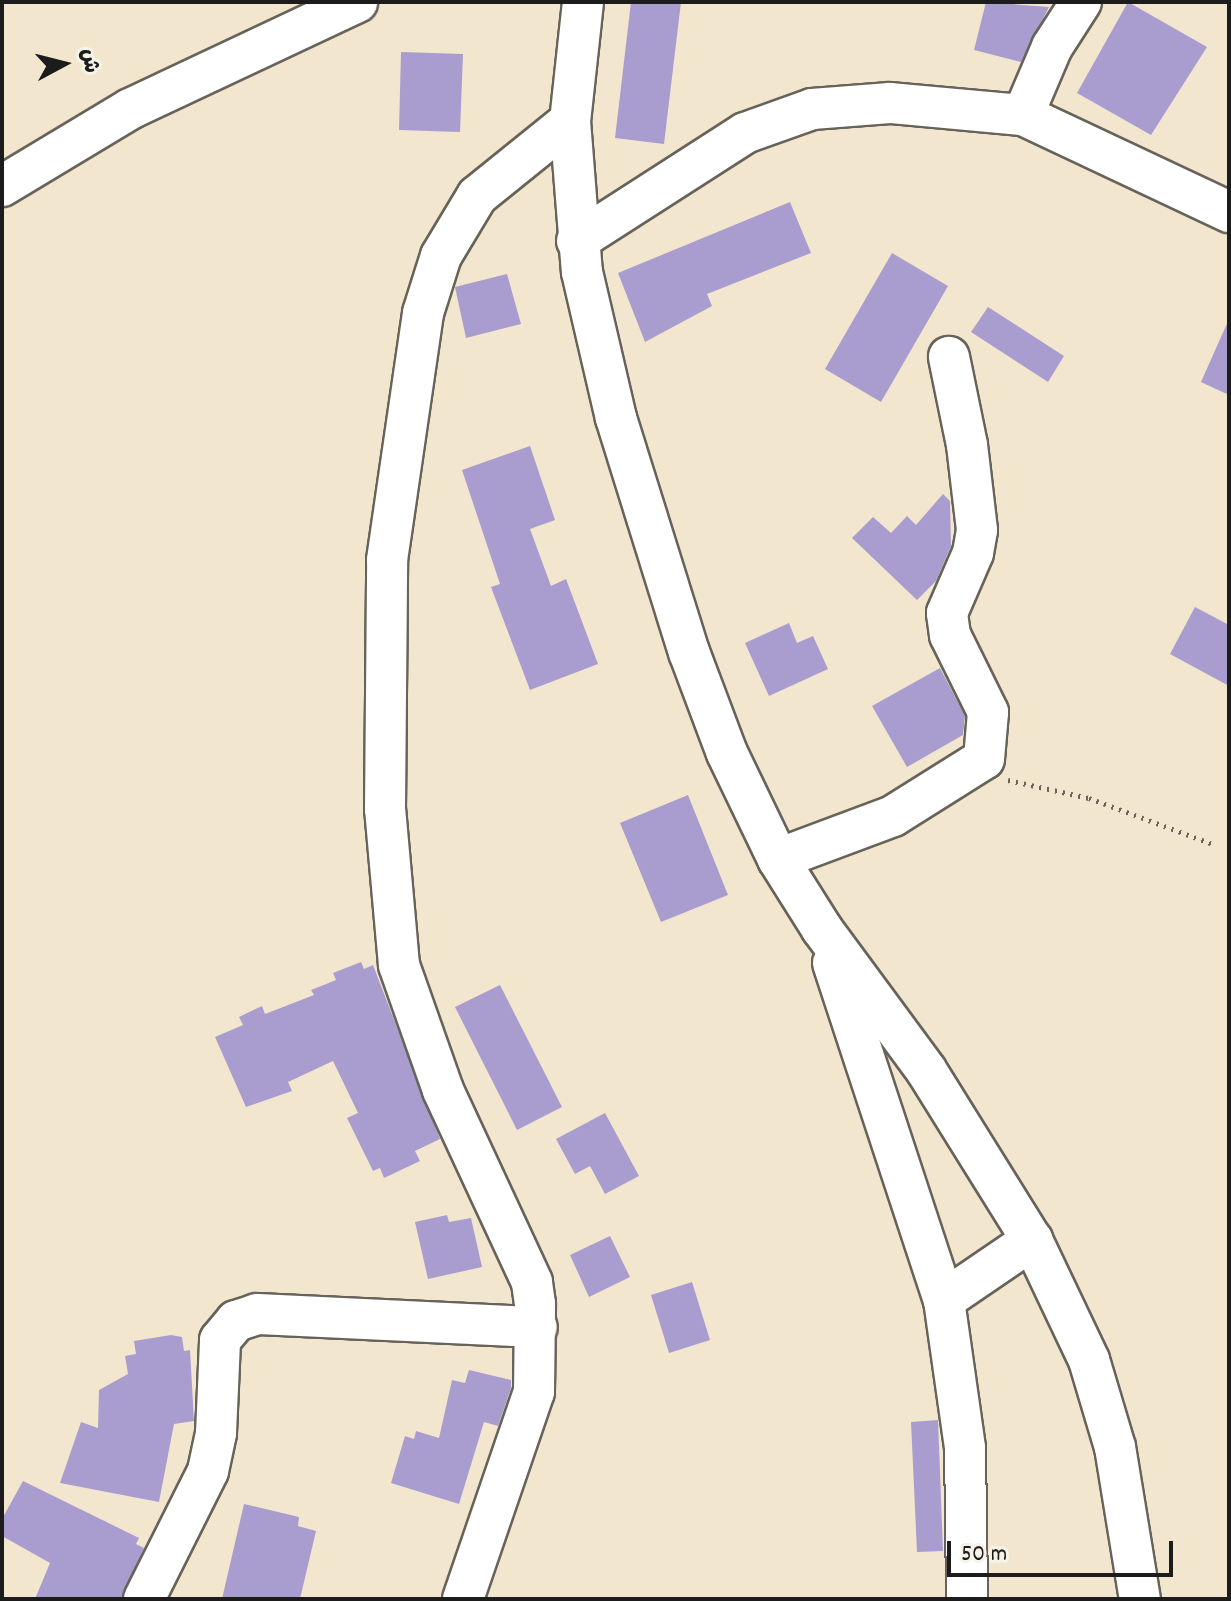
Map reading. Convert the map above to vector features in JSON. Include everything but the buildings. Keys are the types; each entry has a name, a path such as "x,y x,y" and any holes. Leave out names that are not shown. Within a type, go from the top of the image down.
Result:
{"street":[{"path":"2,186 130,109 357,2"},
{"path":"583,2 570,121 577,241 598,354 689,652 727,753 778,859 822,929 926,1070 1032,1240 1089,1360 1115,1447 1140,1599"},
{"path":"1023,115 1052,47 1081,2"},
{"path":"577,241 745,133 812,109 890,103 1023,115 1229,212"},
{"path":"463,1599 534,1392 537,1327 532,1282 443,1090 399,965 385,809 384,633 395,488 434,276 456,222 477,196 570,121"},
{"path":"778,859 893,816 972,769 984,759 989,745 988,712 950,635 947,613 968,568 977,530 967,445 949,357"},
{"path":"822,929 944,1300 965,1448 967,1599"},
{"path":"944,1300 1032,1240"},
{"path":"144,1599 208,1471 216,1433 220,1340 236,1321 257,1314 537,1327"}],"path":[{"path":"972,769 1089,798 1213,844"}]}
